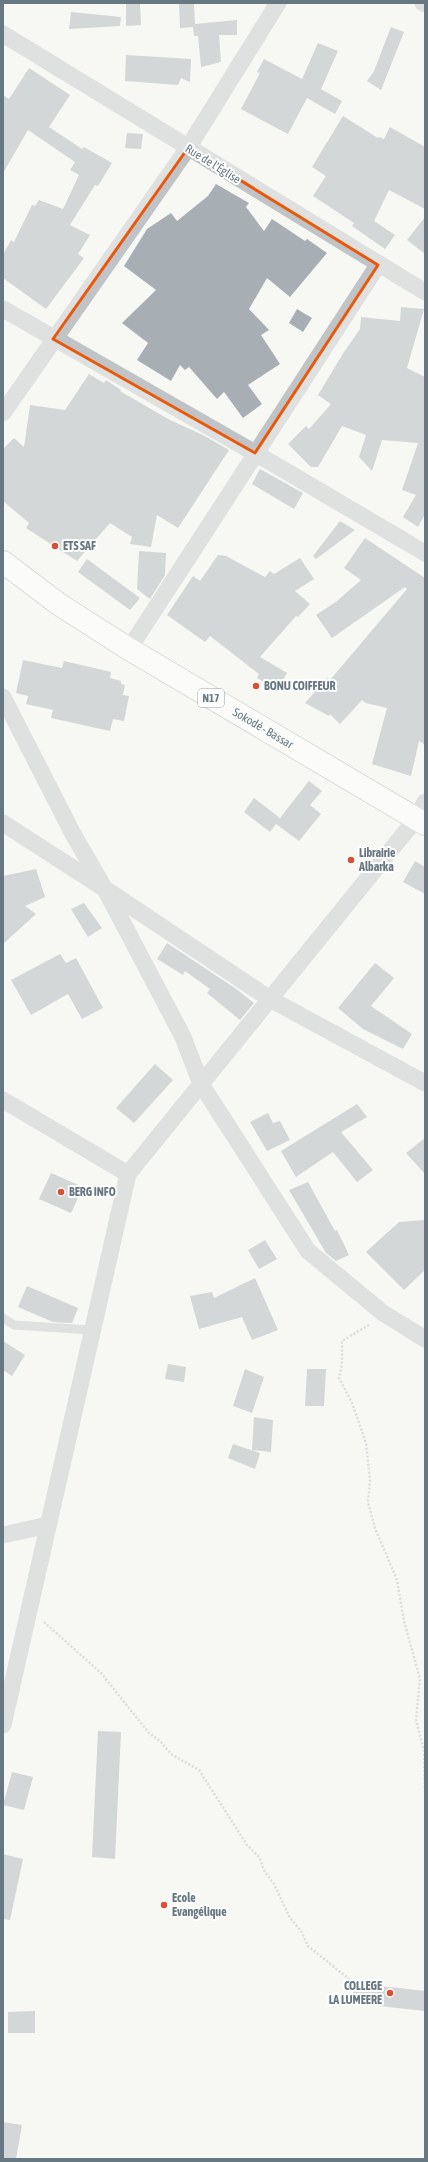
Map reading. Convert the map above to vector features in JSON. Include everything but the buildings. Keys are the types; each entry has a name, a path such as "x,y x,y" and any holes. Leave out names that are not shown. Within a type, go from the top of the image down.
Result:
{"main road":[{"name":"Sokodé - Bassar","path":"3,562 54,601 129,649 422,815"}],"street":[{"path":"3,413 188,148 278,3"},
{"name":"Rue de l'Église","path":"3,34 378,265 425,292"},
{"path":"129,649 378,265"},
{"path":"3,309 53,340 255,453 425,553"},
{"path":"3,697 73,834 105,889 183,1037 201,1084 308,1251 383,1313 425,1339"},
{"path":"3,1725 128,1174 422,815"},
{"path":"3,823 105,889 270,1000 425,1083"},
{"path":"3,1100 128,1174"},
{"path":"3,1535 48,1525"}],"lane":[{"path":"3,1318 14,1325 92,1330"}],"path":[{"path":"383,1313 342,1341 342,1364 339,1378 352,1403 366,1443 370,1480 368,1502 375,1528 397,1580 404,1621 420,1679 416,1720 424,1751 425,1789"},
{"path":"31,1601 41,1619 101,1673 149,1733 161,1742 171,1754 199,1770 247,1845 259,1857 265,1872 274,1884 290,1918 301,1931 308,1946 354,1983"}],"highlighted area":[{"path":"188,148 378,265 255,453 53,339"}],"place":[{"name":"ETS SAF","path":"55,546"},
{"name":"BONU COIFFEUR","path":"256,686"},
{"name":"Librairie Albarka","path":"351,860"},
{"name":"BERG INFO","path":"61,1192"},
{"name":"Ecole Evangélique","path":"164,1905"},
{"name":"COLLEGE LA LUMEERE","path":"390,1993"}]}
